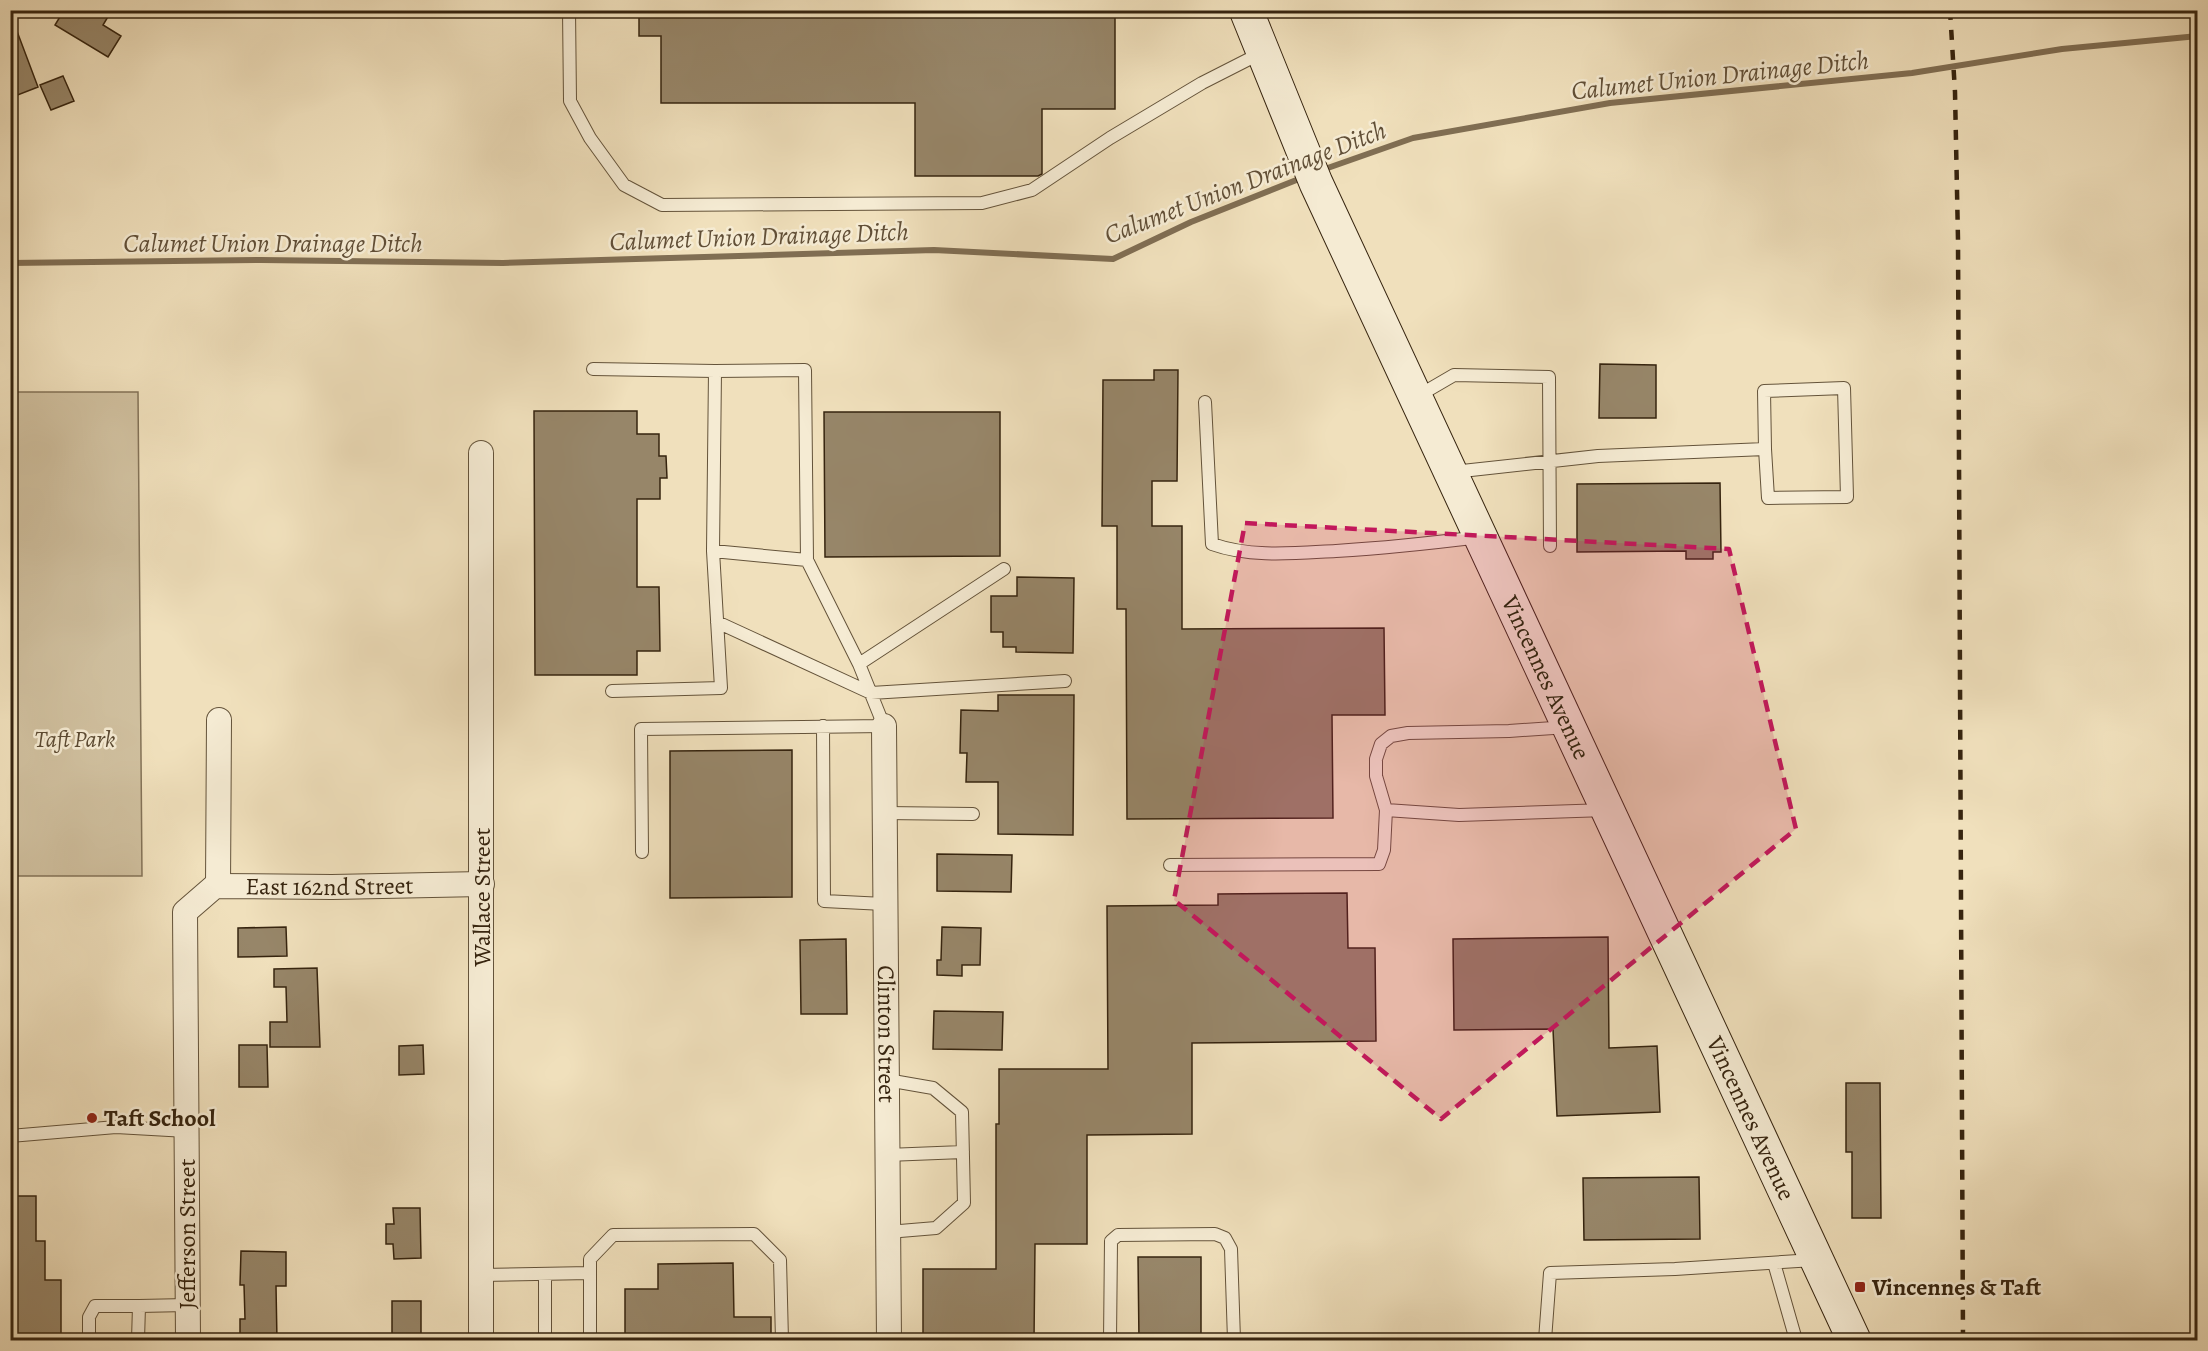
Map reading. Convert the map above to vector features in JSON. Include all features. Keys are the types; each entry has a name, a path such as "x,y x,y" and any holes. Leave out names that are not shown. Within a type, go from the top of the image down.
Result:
{"street":[{"name":"Vincennes Avenue","path":"1246,10 1311,171 1854,1341"},
{"name":"Wallace Street","path":"481,453 481,1341"},
{"path":"218,886 219,720"},
{"name":"Clinton Street","path":"884,726 889,1341"},
{"name":"East 162nd Street","path":"185,912 215,886 332,887 482,884"},
{"name":"Jefferson Street","path":"185,912 188,1341"}],"lane":[{"path":"569,10 570,101 590,138 624,185 662,205 982,203 1032,190 1110,138 1202,83 1263,52"},
{"path":"594,369 805,370 807,560 859,664 884,726 641,729 642,852"},
{"path":"612,691 721,688 713,551 715,371"},
{"path":"1416,397 1454,375 1549,378 1550,546"},
{"path":"1844,388 1847,497 1768,498 1765,449 1764,391 1844,388"},
{"path":"1205,402 1212,544 1226,549 1298,553 1398,547 1481,537"},
{"path":"1452,472 1549,460 1765,449"},
{"path":"713,551 807,560"},
{"path":"859,664 1004,568"},
{"path":"717,622 871,693 1065,681"},
{"path":"823,726 824,901 884,904"},
{"path":"1170,865 1380,864 1384,850 1386,810 1376,776 1376,759 1381,744 1391,736 1408,733 1569,727"},
{"path":"1386,810 1459,815 1608,810"},
{"path":"884,813 973,814"},
{"path":"887,1080 933,1088 962,1112 964,1203 936,1228 888,1232"},
{"path":"10,1136 116,1127 187,1131"},
{"path":"887,1155 963,1152"},
{"path":"590,1341 590,1260 614,1234 754,1234 780,1260 782,1341"},
{"path":"1110,1341 1111,1241 1118,1235 1215,1234 1226,1238 1231,1249 1234,1341"},
{"path":"1545,1341 1550,1273 1675,1269 1816,1260"},
{"path":"1774,1263 1796,1341"},
{"path":"482,1275 590,1273"},
{"path":"545,1274 545,1341"},
{"path":"89,1341 89,1317 95,1306 187,1305"},
{"path":"138,1341 139,1306"}],"highlighted area":[{"path":"1245,523 1729,549 1796,829 1441,1119 1174,900"}],"green space":[{"name":"Taft Park","path":"10,392 138,392 142,876 11,876"}],"building":[{"path":"64,10 112,10 103,25 121,36 108,57 55,25"},
{"path":"639,10 1115,10 1115,109 1042,109 1042,174 1038,176 915,176 915,103 661,103 661,36 639,36"},
{"path":"12,18 38,87 10,98 10,19"},
{"path":"63,76 74,101 51,110 40,85"},
{"path":"1600,364 1656,365 1656,418 1599,418"},
{"path":"1154,370 1178,370 1177,481 1152,481 1152,526 1182,526 1182,629 1384,628 1385,715 1332,715 1333,818 1127,819 1126,609 1117,609 1117,526 1102,526 1103,380 1154,380"},
{"path":"534,411 637,411 637,434 659,434 659,456 666,456 667,478 660,478 660,499 637,499 637,587 659,587 660,651 637,651 637,675 535,675"},
{"path":"824,412 1000,412 1000,556 825,557"},
{"path":"1720,483 1721,552 1713,552 1713,559 1686,559 1686,551 1577,552 1577,484"},
{"path":"1017,577 1074,578 1073,653 1016,652 1016,647 1003,647 1003,632 991,632 991,596 1017,596"},
{"path":"998,695 1074,695 1073,835 998,834 998,782 966,782 967,753 960,753 961,710 998,711"},
{"path":"792,750 792,897 670,898 670,751"},
{"path":"937,854 1012,855 1011,892 937,891"},
{"path":"1347,893 1348,948 1375,948 1376,1041 1192,1043 1192,1134 1087,1135 1087,1244 1035,1244 1034,1341 923,1341 923,1269 996,1269 996,1124 999,1124 999,1069 1108,1069 1107,906 1218,905 1218,894"},
{"path":"286,927 287,956 238,957 238,928"},
{"path":"942,927 981,928 980,965 962,965 962,976 937,975 937,960 941,960"},
{"path":"1608,937 1609,1048 1657,1046 1660,1112 1557,1116 1553,1029 1454,1030 1453,939"},
{"path":"846,939 847,1014 801,1014 800,940"},
{"path":"317,968 320,1047 270,1047 270,1022 287,1022 286,987 274,987 274,969"},
{"path":"934,1011 1003,1012 1002,1050 933,1049"},
{"path":"239,1045 267,1045 268,1087 239,1087"},
{"path":"423,1045 424,1074 399,1075 399,1046"},
{"path":"1846,1083 1880,1083 1881,1218 1852,1218 1852,1152 1846,1152"},
{"path":"1699,1177 1700,1239 1584,1240 1583,1178"},
{"path":"10,1196 36,1196 36,1241 45,1241 45,1280 61,1280 61,1341 10,1341"},
{"path":"393,1208 420,1208 421,1258 394,1259 393,1244 386,1244 386,1224 394,1224"},
{"path":"241,1251 286,1252 286,1286 276,1286 277,1341 240,1341 240,1319 245,1319 244,1285 240,1285"},
{"path":"1138,1257 1201,1257 1201,1341 1139,1341"},
{"path":"733,1263 734,1317 771,1317 771,1341 625,1341 625,1289 658,1289 658,1264"},
{"path":"392,1301 421,1301 421,1341 392,1341"}],"waterway":[{"name":"Calumet Union Drainage Ditch","path":"1322,170 1413,138 1610,103 1912,73 2062,49 2198,36"},
{"name":"Calumet Union Drainage Ditch","path":"10,263 261,260 503,263 934,250 1113,259 1191,222 1304,177"}],"railway":[{"path":"1950,10 1955,92 1958,240 1963,1340"}],"place":[{"name":"Taft School","path":"92,1118"},
{"name":"Vincennes & Taft","path":"1860,1287"}]}
